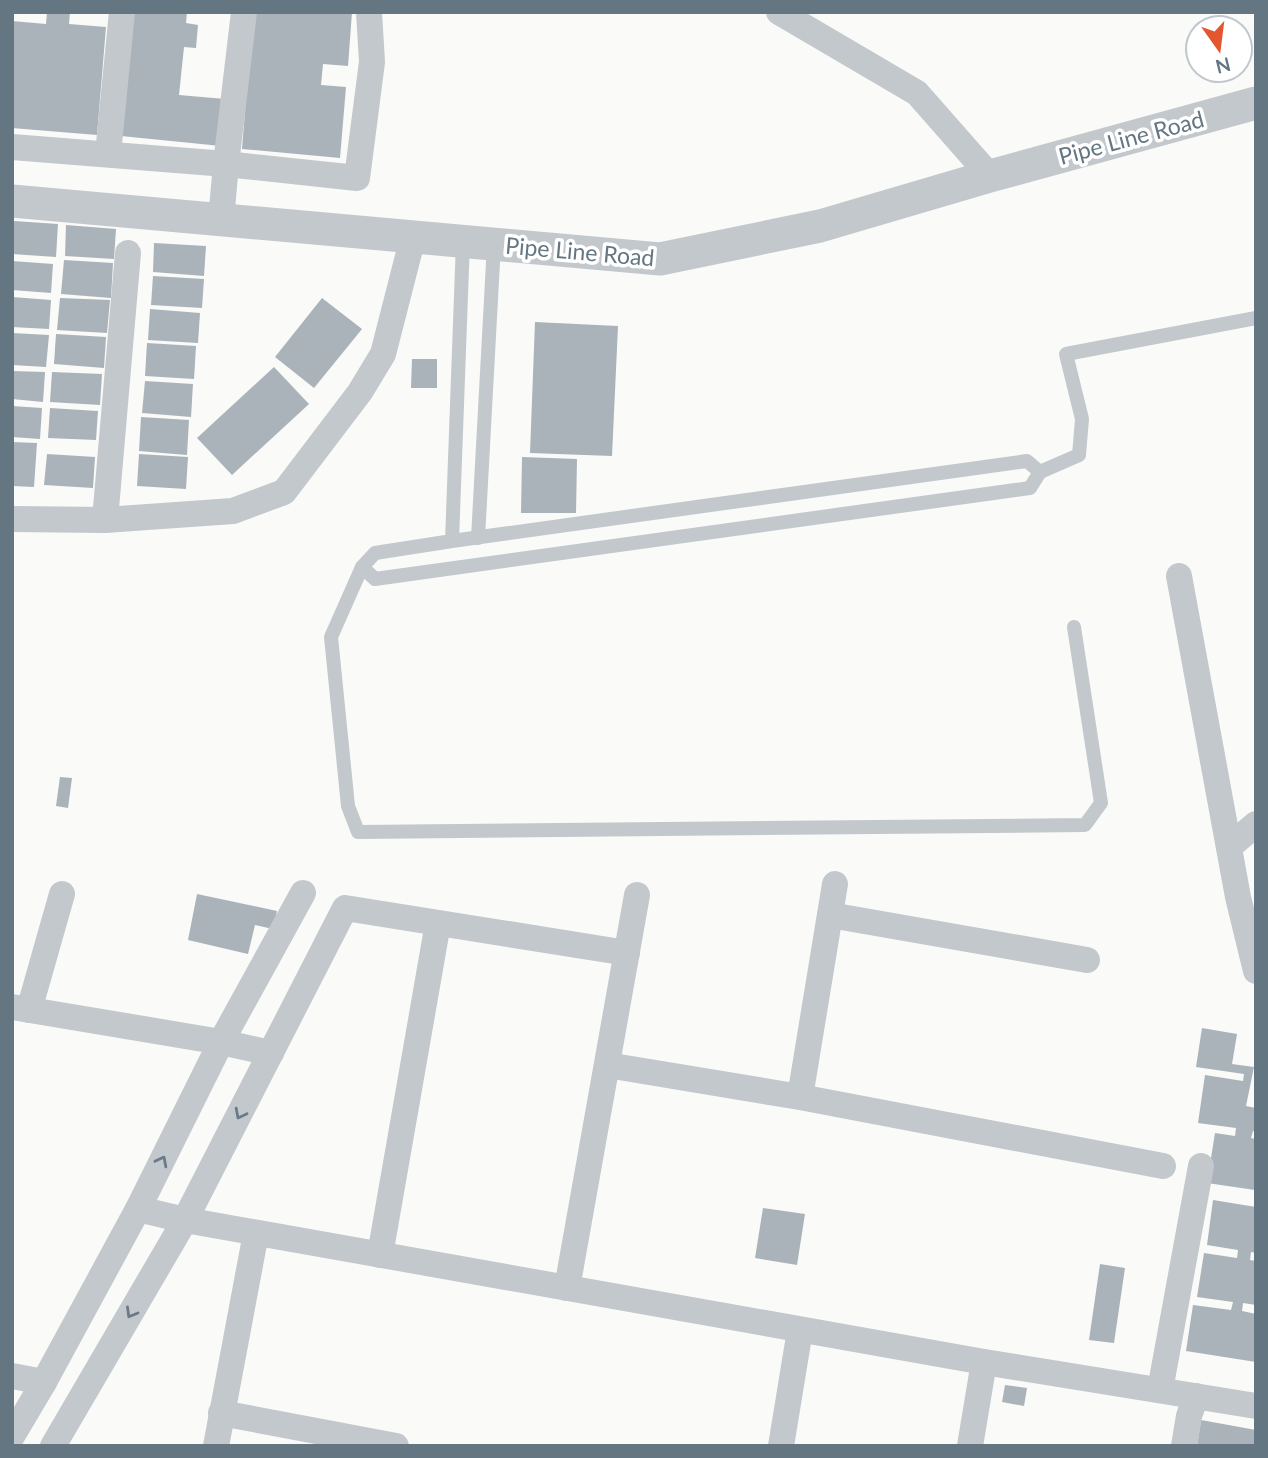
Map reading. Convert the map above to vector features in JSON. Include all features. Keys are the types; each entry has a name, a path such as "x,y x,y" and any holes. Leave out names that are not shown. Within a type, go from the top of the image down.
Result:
{"street":[{"path":"108,154 122,12"},
{"path":"221,220 244,12"},
{"path":"12,147 226,164 357,178 372,62 369,12"},
{"path":"779,12 917,93 990,176"},
{"name":"Pipe Line Road","path":"12,201 660,259 820,226 1256,103"},
{"path":"12,519 104,520 233,511 284,492 360,392 383,354 413,237"},
{"path":"104,520 128,253"},
{"path":"1179,576 1229,848 1256,971"},
{"path":"1229,848 1256,824"},
{"path":"800,1097 835,884"},
{"path":"12,1436 138,1209 221,1042 303,893"},
{"path":"62,894 21,1008 271,1053"},
{"path":"567,1288 637,895"},
{"path":"53,1446 185,1220 345,908 627,953"},
{"path":"830,915 1087,960"},
{"path":"380,1255 438,923"},
{"path":"607,1065 800,1097 1163,1166"},
{"path":"1160,1390 1201,1166"},
{"path":"138,1209 256,1233 800,1330 1256,1405"},
{"path":"216,1446 220,1413 256,1233"},
{"path":"781,1446 800,1330"},
{"path":"970,1446 984,1362"},
{"path":"12,1376 44,1382"},
{"path":"1184,1446 1189,1416 1196,1396"},
{"path":"220,1413 396,1446"}],"lane":[{"path":"478,243 478,538"},
{"path":"452,541 478,243"},
{"path":"362,567 374,579 1030,488 1040,472 1079,455 1082,419 1066,354 1256,318"},
{"path":"1040,472 1027,461 375,553 362,567 331,637 348,806 358,832 1085,825 1101,803 1074,627"}],"building":[{"path":"47,12 70,12 69,24 106,27 97,135 12,128 12,21 46,24"},
{"path":"133,12 187,12 186,23 198,25 196,48 184,47 179,95 225,99 221,146 121,136"},
{"path":"253,12 352,12 348,66 323,64 321,85 346,87 340,158 242,149"},
{"path":"14,221 58,224 56,257 12,254"},
{"path":"66,225 116,229 114,259 65,256"},
{"path":"154,243 206,246 204,276 153,272"},
{"path":"64,260 113,263 111,298 61,294"},
{"path":"12,261 53,264 51,293 12,290"},
{"path":"153,276 204,279 202,308 151,305"},
{"path":"12,297 51,300 49,329 12,327"},
{"path":"60,298 110,300 107,333 57,330"},
{"path":"322,298 362,329 314,388 275,357"},
{"path":"150,309 200,313 198,343 148,340"},
{"path":"535,322 618,326 612,456 530,453"},
{"path":"12,333 49,335 46,367 12,365"},
{"path":"56,334 106,337 104,368 54,364"},
{"path":"147,343 196,346 194,379 145,376"},
{"path":"412,359 437,359 437,388 411,388"},
{"path":"274,367 309,404 232,475 197,438"},
{"path":"12,371 45,372 43,402 12,399"},
{"path":"52,372 102,374 100,405 50,402"},
{"path":"145,381 193,384 191,417 142,413"},
{"path":"12,406 42,408 40,439 12,437"},
{"path":"50,408 98,411 96,440 48,438"},
{"path":"141,417 189,420 187,455 139,451"},
{"path":"12,442 37,443 34,487 12,486"},
{"path":"47,454 95,457 93,488 44,485"},
{"path":"139,454 188,457 186,489 137,486"},
{"path":"522,457 577,459 576,513 521,513"},
{"path":"60,777 72,778 68,808 56,806"},
{"path":"197,894 277,911 273,929 255,925 248,954 188,940"},
{"path":"1202,1028 1237,1034 1232,1064 1254,1067 1246,1106 1256,1108 1256,1131 1253,1131 1251,1138 1256,1139 1255,1190 1207,1183 1215,1133 1235,1136 1236,1128 1198,1123 1205,1075 1243,1081 1244,1074 1196,1067"},
{"path":"1213,1200 1256,1207 1256,1253 1251,1252 1250,1260 1256,1261 1256,1305 1243,1303 1242,1311 1256,1314 1256,1362 1186,1351 1193,1305 1231,1310 1233,1302 1197,1297 1204,1253 1237,1258 1238,1250 1207,1245"},
{"path":"763,1208 805,1214 797,1265 755,1258"},
{"path":"1100,1264 1125,1268 1114,1343 1089,1340"},
{"path":"1005,1385 1027,1388 1024,1406 1002,1402"},
{"path":"1201,1420 1256,1430 1256,1446 1197,1446"}]}
